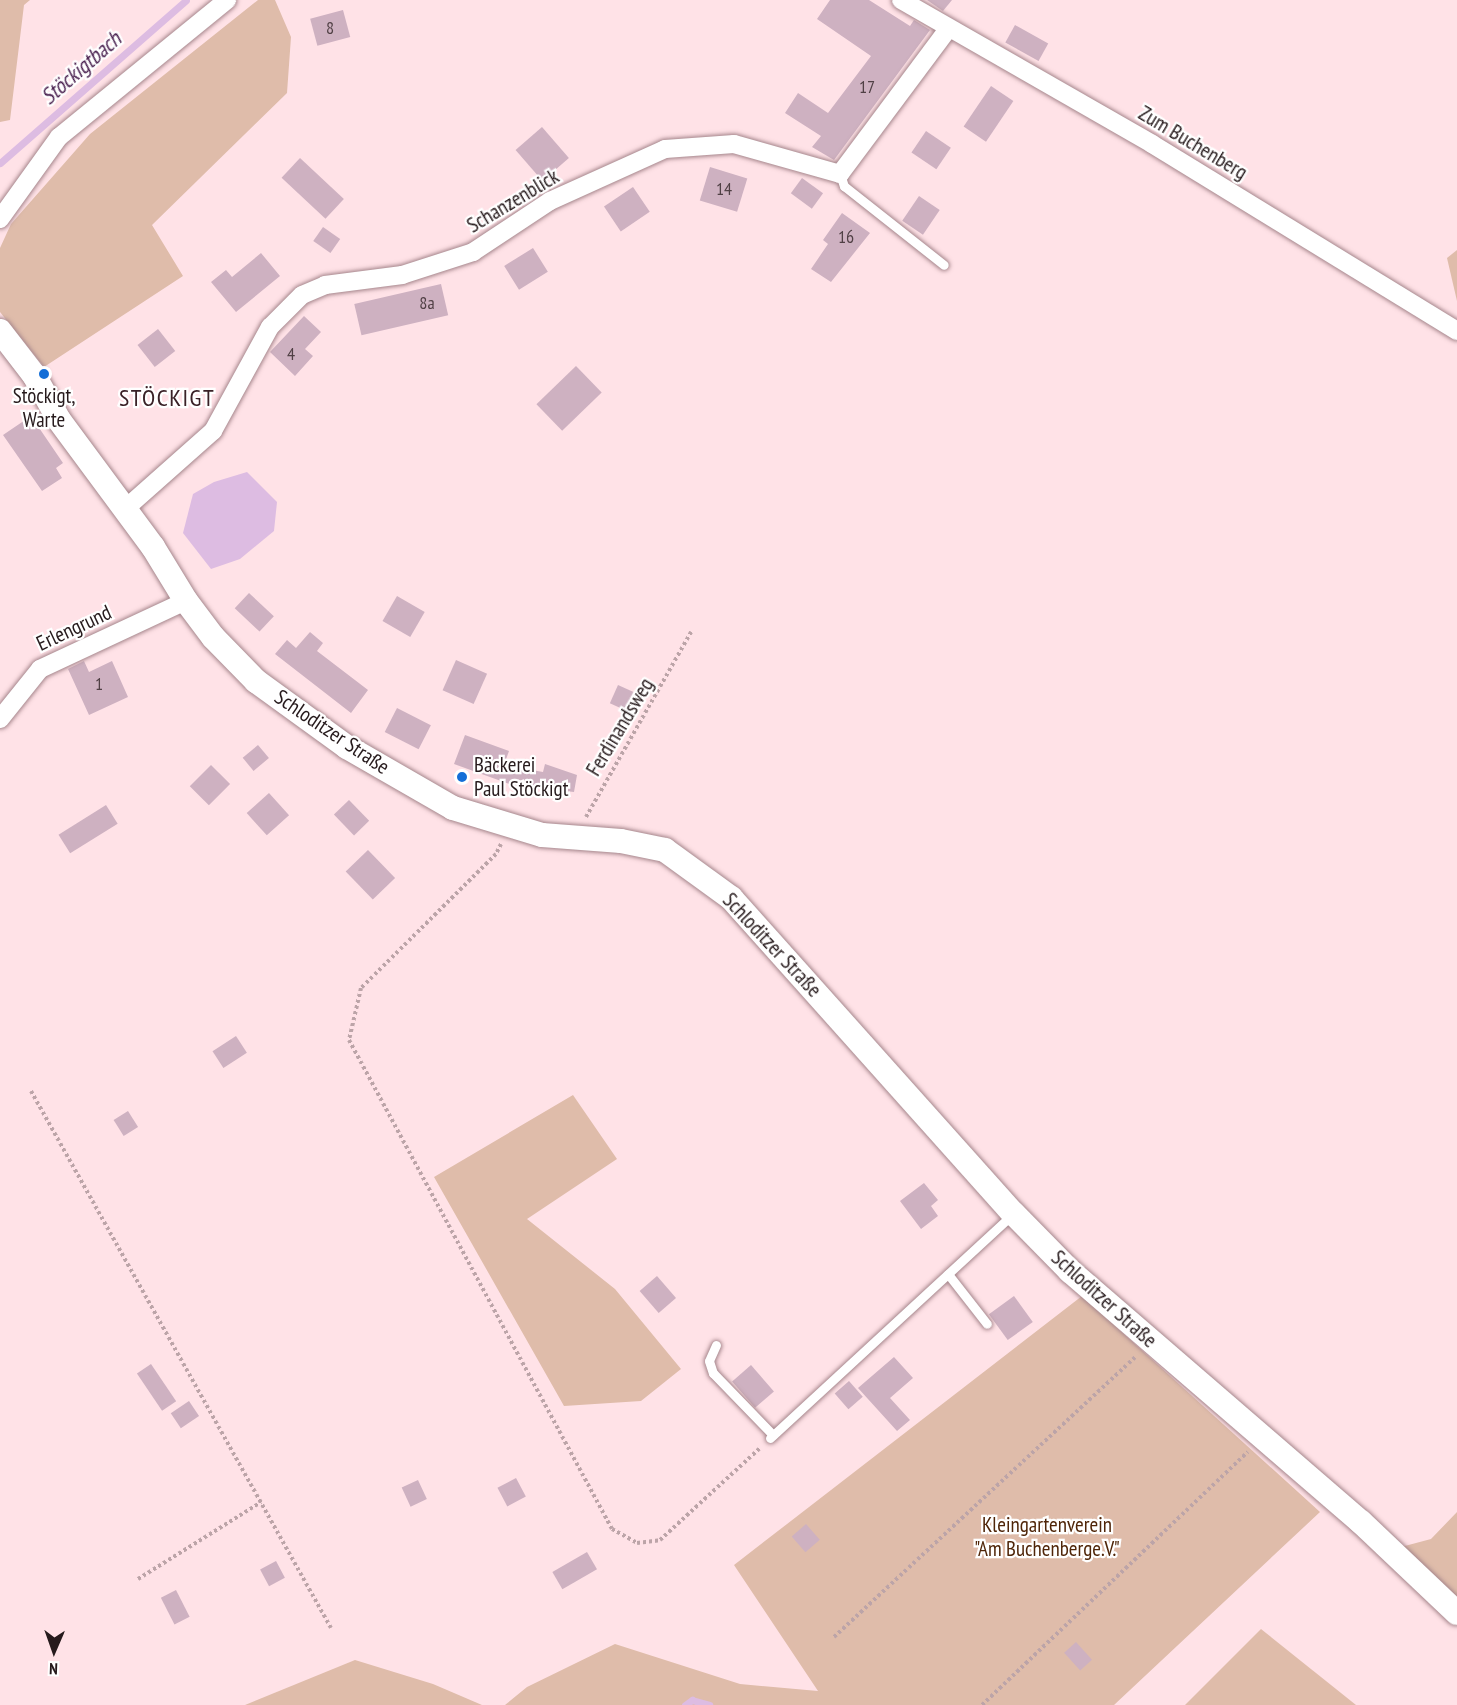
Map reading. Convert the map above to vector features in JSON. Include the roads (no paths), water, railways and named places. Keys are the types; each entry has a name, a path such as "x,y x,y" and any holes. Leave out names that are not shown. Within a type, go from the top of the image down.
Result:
{"street":[{"path":"0,219 59,137 227,0"},
{"name":"Zum Buchenberg","path":"901,0 1152,144 1457,331"},
{"path":"840,174 948,29"},
{"name":"Schanzenblick","path":"125,509 213,431 270,327 302,295 325,285 402,275 473,252 550,201 665,149 734,144 840,174"},
{"name":"Schloditzer Straße","path":"0,331 213,638 256,681 347,747 453,808 510,828 665,850 731,898 1014,1214 1070,1271 1261,1439 1361,1522 1457,1613"},
{"name":"Erlengrund","path":"0,719 40,669 186,601"}],"lane":[{"path":"840,174 844,186 944,265"},
{"path":"716,1345 709,1361 713,1373 772,1437 1014,1214"},
{"path":"948,1274 987,1324"}],"waterway":[{"name":"Stöckigtbach","path":"0,163 186,0"},
{"path":"685,1705 692,1700 709,1705"}],"place":[{"name":"Stöckigt, Warte","path":"44,374"},
{"name":"Bäckerei Paul Stöckigt","path":"462,777"}],"district":[{"name":"STÖCKIGT","path":"167,398"}],"park label":[{"name":"Kleingartenverein \"Am Buchenberge.V.\"","path":"1047,1537"}]}
